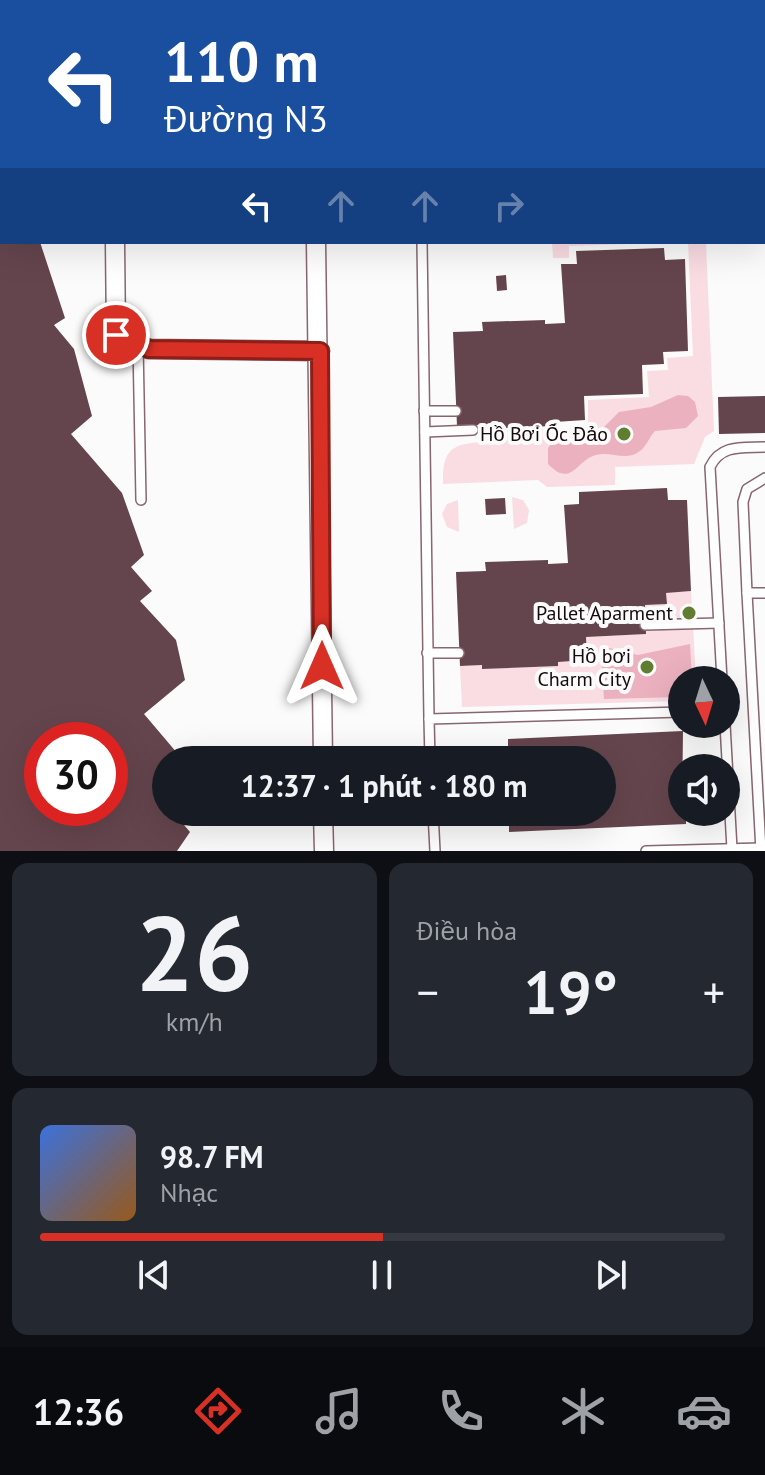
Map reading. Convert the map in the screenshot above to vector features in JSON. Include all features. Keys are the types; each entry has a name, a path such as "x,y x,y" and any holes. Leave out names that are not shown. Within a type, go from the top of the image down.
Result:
{"street":[{"path":"115,244 116,335 149,349 320,351"},
{"path":"316,244 320,351 323,746"},
{"path":"323,826 324,851"}],"lane":[{"path":"422,244 430,746"},
{"path":"138,344 141,500"},
{"path":"424,411 456,411"},
{"path":"425,432 473,430"},
{"path":"721,666 710,467 716,455 729,448 765,447"},
{"path":"646,851 761,850 743,502 747,489 765,478"},
{"path":"747,593 765,593"},
{"path":"645,625 719,623"},
{"path":"427,653 459,653"},
{"path":"429,719 668,712"},
{"path":"726,738 732,849"},
{"path":"434,826 435,851"}],"shaded area":[{"path":"552,244 628,244 569,246 569,258 553,258"},
{"path":"688,244 706,244 714,431 705,437 694,464 615,467 615,485 547,487 538,480 443,484 447,456 457,446 486,442 486,432 588,427 588,400 649,397 647,371 668,370 667,358 693,356"},
{"name":"Hồ Bơi Ốc Đảo","path":"678,395 688,396 695,402 698,416 686,428 655,431 635,454 596,455 569,473 556,471 548,464 548,448 556,438 598,433 619,412 651,407"},
{"path":"512,497 523,500 529,510 527,523 514,529"},
{"path":"458,500 459,532 447,527 442,514 447,504"},
{"path":"691,591 695,666 668,666 668,701 462,707 460,666 482,665 483,669 558,666 558,662 587,660 586,637 645,634 645,605 666,604 666,593"},
{"name":"Hồ bơi Charm City","path":"690,644 691,666 668,666 668,697 604,699 601,652 605,647 638,655"}],"building":[{"path":"0,244 41,244 65,318 54,325 74,349 92,416 71,434 122,493 144,555 131,567 152,591 140,601 176,640 185,680 144,714 171,746 152,746 152,826 185,826 190,832 177,851 0,851"},
{"path":"664,248 665,260 685,259 688,351 663,352 664,364 642,365 643,394 584,396 585,420 555,422 555,426 479,429 479,425 457,426 453,332 483,331 482,322 545,320 545,324 565,323 561,264 577,264 576,251"},
{"path":"506,275 507,290 497,291 496,276"},
{"path":"765,396 765,433 719,434 718,397"},
{"path":"667,488 668,500 687,500 691,591 666,593 667,604 645,605 646,634 586,637 587,660 558,662 558,666 482,669 482,665 460,666 456,572 486,571 485,562 548,560 548,564 568,563 564,505 579,504 579,492"},
{"path":"505,498 506,514 486,515 485,499"},
{"path":"668,732 668,738 683,738 683,754 668,754 668,825 509,832 509,826 616,826 616,746 508,746 508,739"}],"place":[{"name":"Hồ Bơi Ốc Đảo","path":"624,434"},
{"name":"Pallet Aparment","path":"689,613"},
{"name":"Hồ bơi Charm City","path":"647,667"}],"route":[{"path":"116,335 149,349 320,351 322,666"}]}
